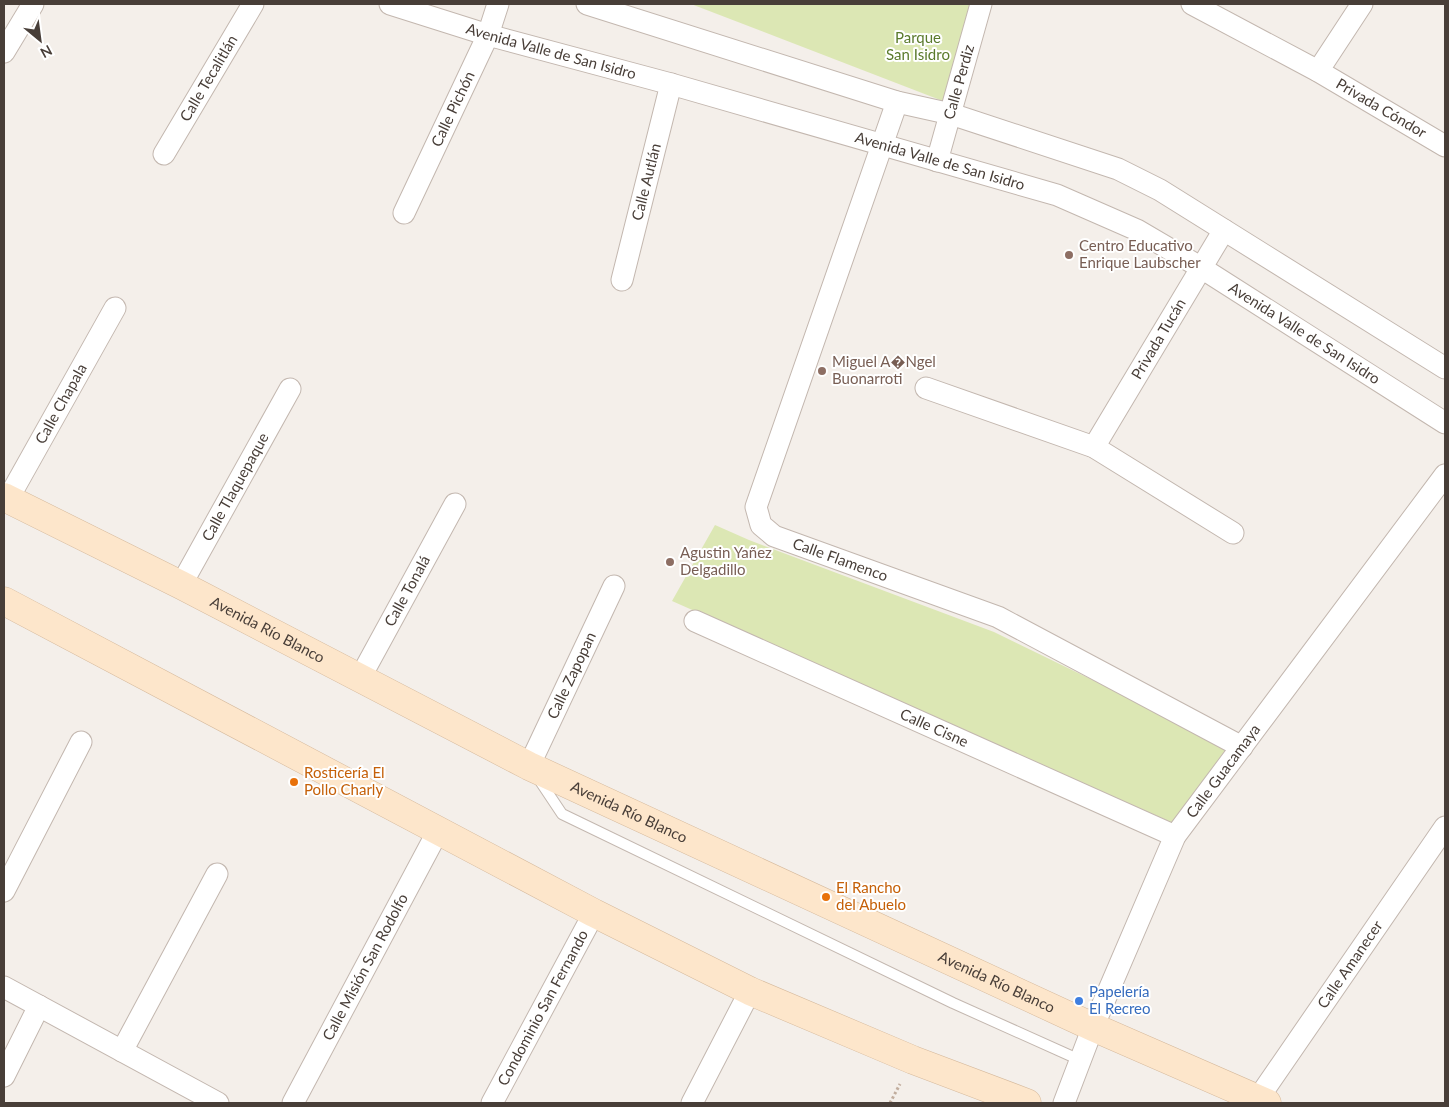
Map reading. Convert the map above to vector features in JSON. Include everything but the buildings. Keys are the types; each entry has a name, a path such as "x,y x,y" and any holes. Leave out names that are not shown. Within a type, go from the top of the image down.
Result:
{"street":[{"path":"4,52 33,4"},
{"name":"Calle Tecalitlán","path":"164,154 252,4"},
{"name":"Avenida Valle de San Isidro","path":"390,4 488,35 671,84 1057,195 1137,230 1200,267 1445,423"},
{"name":"Calle Pichón","path":"404,213 488,35 498,4"},
{"path":"587,4 897,102 951,114 1118,169 1160,190 1445,368"},
{"name":"Calle Perdiz","path":"937,161 982,4"},
{"name":"Privada Cóndor","path":"1192,4 1318,71 1445,146"},
{"path":"1318,71 1362,4"},
{"name":"Calle Autlán","path":"622,280 671,84"},
{"name":"Calle Flamenco","path":"897,102 756,507 761,525 774,536 998,617 1242,747"},
{"name":"Privada Tucán","path":"1094,447 1200,267 1224,230"},
{"name":"Calle Chapala","path":"6,498 115,308"},
{"path":"926,388 1094,447 1233,533"},
{"name":"Calle Tlaquepaque","path":"181,585 290,390"},
{"name":"Calle Guacamaya","path":"1064,1103 1093,1027 1175,836 1445,475"},
{"name":"Avenida Río Blanco","path":"6,498 181,585 529,766 1093,1027 1260,1102"},
{"name":"Calle Tonalá","path":"360,678 455,504"},
{"name":"Calle Zapopan","path":"529,766 614,586"},
{"path":"4,601 594,913 750,990 913,1060 1027,1103"},
{"name":"Calle Cisne","path":"695,621 1175,836"},
{"path":"4,891 81,742"},
{"name":"Calle Amanecer","path":"1260,1102 1445,827"},
{"name":"Calle Misión San Rodolfo","path":"293,1103 438,831"},
{"path":"122,1051 216,874"},
{"name":"Condominio San Fernando","path":"492,1103 594,913"},
{"path":"4,987 218,1103"},
{"path":"692,1103 750,990"},
{"path":"4,1076 39,1006"}],"lane":[{"path":"529,766 562,814 953,1003 1080,1060"}],"green space":[{"name":"Parque San Isidro","path":"691,4 973,4 948,103"},
{"path":"715,525 749,540 994,632 1228,746 1173,823 672,601"}],"place":[{"name":"Centro Educativo Enrique Laubscher","path":"1069,255"},
{"name":"Miguel A�Ngel Buonarroti","path":"822,371"},
{"name":"Agustin Yañez Delgadillo","path":"670,562"},
{"name":"Rosticería El Pollo Charly","path":"294,782"},
{"name":"El Rancho del Abuelo","path":"826,897"},
{"name":"Papelería El Recreo","path":"1079,1001"}]}
